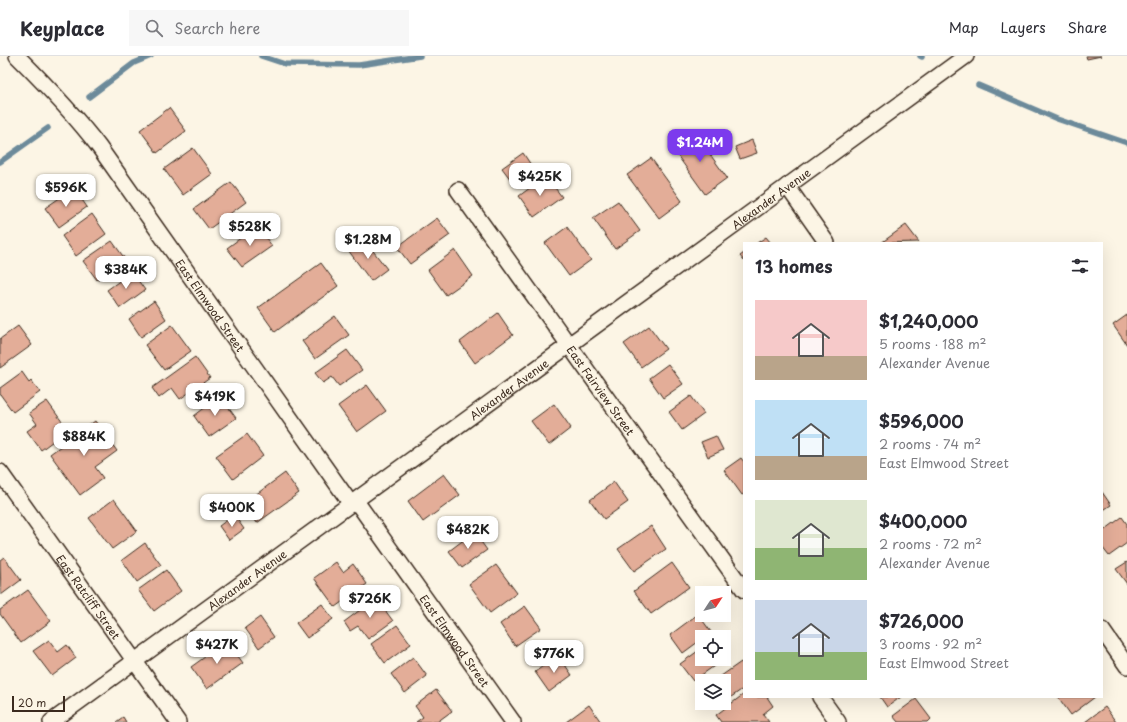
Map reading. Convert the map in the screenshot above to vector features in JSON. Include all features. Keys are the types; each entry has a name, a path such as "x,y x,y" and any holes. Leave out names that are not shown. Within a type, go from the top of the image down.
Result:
{"street":[{"name":"East Elmwood Street","path":"17,56 51,90 78,120 99,147 353,503 513,722"},
{"name":"Alexander Avenue","path":"51,722 966,56"},
{"path":"787,186 826,242"},
{"name":"East Fairview Street","path":"458,190 743,589"},
{"name":"East Ratcliff Street","path":"0,472 178,722"},
{"path":"1103,631 1127,666"},
{"path":"821,698 838,722"}],"building":[{"path":"1086,56 1101,56 1087,59"},
{"path":"169,108 186,131 157,153 140,130"},
{"path":"694,132 727,178 705,194 672,148"},
{"path":"752,140 757,153 740,159 735,147"},
{"path":"193,148 212,174 183,195 164,169"},
{"path":"523,153 531,165 511,180 502,168"},
{"path":"651,158 682,201 659,218 627,175"},
{"path":"546,176 562,197 534,217 519,196"},
{"path":"231,182 246,202 209,229 194,209"},
{"path":"74,188 87,207 59,227 45,208"},
{"path":"618,201 640,231 615,249 593,218"},
{"path":"92,214 106,234 76,256 62,236"},
{"path":"437,218 450,235 410,264 397,247"},
{"path":"906,225 919,242 882,242"},
{"path":"257,226 272,246 242,267 227,248"},
{"path":"567,227 591,260 569,276 545,243"},
{"path":"766,237 770,242 758,242"},
{"path":"364,239 387,269 371,281 348,250"},
{"path":"112,241 125,259 97,280 83,261"},
{"path":"455,250 473,276 446,295 428,270"},
{"path":"321,263 338,286 275,332 258,308"},
{"path":"132,272 145,290 120,308 107,290"},
{"path":"154,301 166,319 141,337 129,319"},
{"path":"498,313 513,335 475,363 460,342"},
{"path":"1127,315 1127,345 1113,325"},
{"path":"335,316 349,335 315,359 302,341"},
{"path":"172,325 191,351 164,370 145,345"},
{"path":"18,326 32,345 0,368 0,339"},
{"path":"649,326 666,349 641,367 624,344"},
{"path":"347,350 362,370 339,386 332,377 323,383 315,373"},
{"path":"195,357 210,378 180,399 172,388 159,398 152,388"},
{"path":"668,364 683,384 663,398 649,378"},
{"path":"22,372 29,382 31,380 40,392 13,412 0,394 0,388"},
{"path":"367,385 386,411 357,432 338,406"},
{"path":"220,396 236,418 209,437 194,416"},
{"path":"691,396 704,414 682,430 669,412"},
{"path":"47,401 68,430 41,450 27,431 37,424 29,413"},
{"path":"554,404 571,428 549,445 531,421"},
{"path":"95,421 117,451 95,467 103,478 80,495 50,454"},
{"path":"247,434 263,456 233,479 216,456"},
{"path":"716,436 723,450 708,457 701,442"},
{"path":"741,458 743,461 743,494 742,495 724,470"},
{"path":"285,473 299,493 257,523 243,504"},
{"path":"444,474 460,495 423,522 408,501"},
{"path":"614,482 628,502 604,519 590,500"},
{"path":"1103,493 1111,505 1103,510"},
{"path":"114,499 137,531 112,549 89,518"},
{"path":"234,515 244,529 229,540 219,526"},
{"path":"1122,517 1127,524 1127,543 1109,556 1103,548 1103,531"},
{"path":"651,526 666,549 634,571 618,549"},
{"path":"474,532 487,550 462,568 449,551"},
{"path":"145,543 161,565 137,582 122,560"},
{"path":"4,557 21,580 1,595 0,560"},
{"path":"336,562 343,572 353,564 367,584 335,607 314,578"},
{"path":"1127,562 1127,584 1116,569"},
{"path":"672,563 689,587 651,614 634,591"},
{"path":"496,565 517,593 490,613 469,584"},
{"path":"166,570 181,591 154,611 138,590"},
{"path":"28,590 51,621 21,643 0,614 0,610"},
{"path":"376,598 393,621 368,639 358,626 350,631 344,622"},
{"path":"322,604 333,619 307,638 296,623"},
{"path":"525,606 541,628 515,646 500,624"},
{"path":"695,616 695,622 704,622 710,630 695,630 695,644 683,653 670,635"},
{"path":"260,617 274,637 259,648 245,628"},
{"path":"397,625 411,644 385,663 371,644"},
{"path":"49,640 58,652 67,645 76,658 52,676 33,651"},
{"path":"227,641 243,663 207,689 191,667"},
{"path":"695,653 695,666 714,666 703,674 695,674 695,680 693,681 680,664"},
{"path":"558,655 572,675 549,692 535,672"},
{"path":"413,657 427,676 405,693 391,674"},
{"path":"741,662 743,665 743,689 731,697 731,674 724,674"},
{"path":"436,690 452,711 437,722 416,722 423,717 415,706"},
{"path":"743,695 743,698 768,698 773,706 763,714 769,722 721,722 716,715 723,710 731,710 731,704"},
{"path":"881,698 900,698 887,707"},
{"path":"1059,698 1094,698 1071,715"},
{"path":"916,699 931,719 928,722 898,722 893,716"},
{"path":"589,705 601,722 566,722"},
{"path":"1105,707 1116,722 1085,722"},
{"path":"123,717 126,722 116,722"}],"waterway":[{"path":"89,97 134,63 151,56"},
{"path":"261,56 285,64 359,65 420,56"},
{"path":"978,85 1057,119 1127,143"},
{"path":"0,162 48,128"}]}
